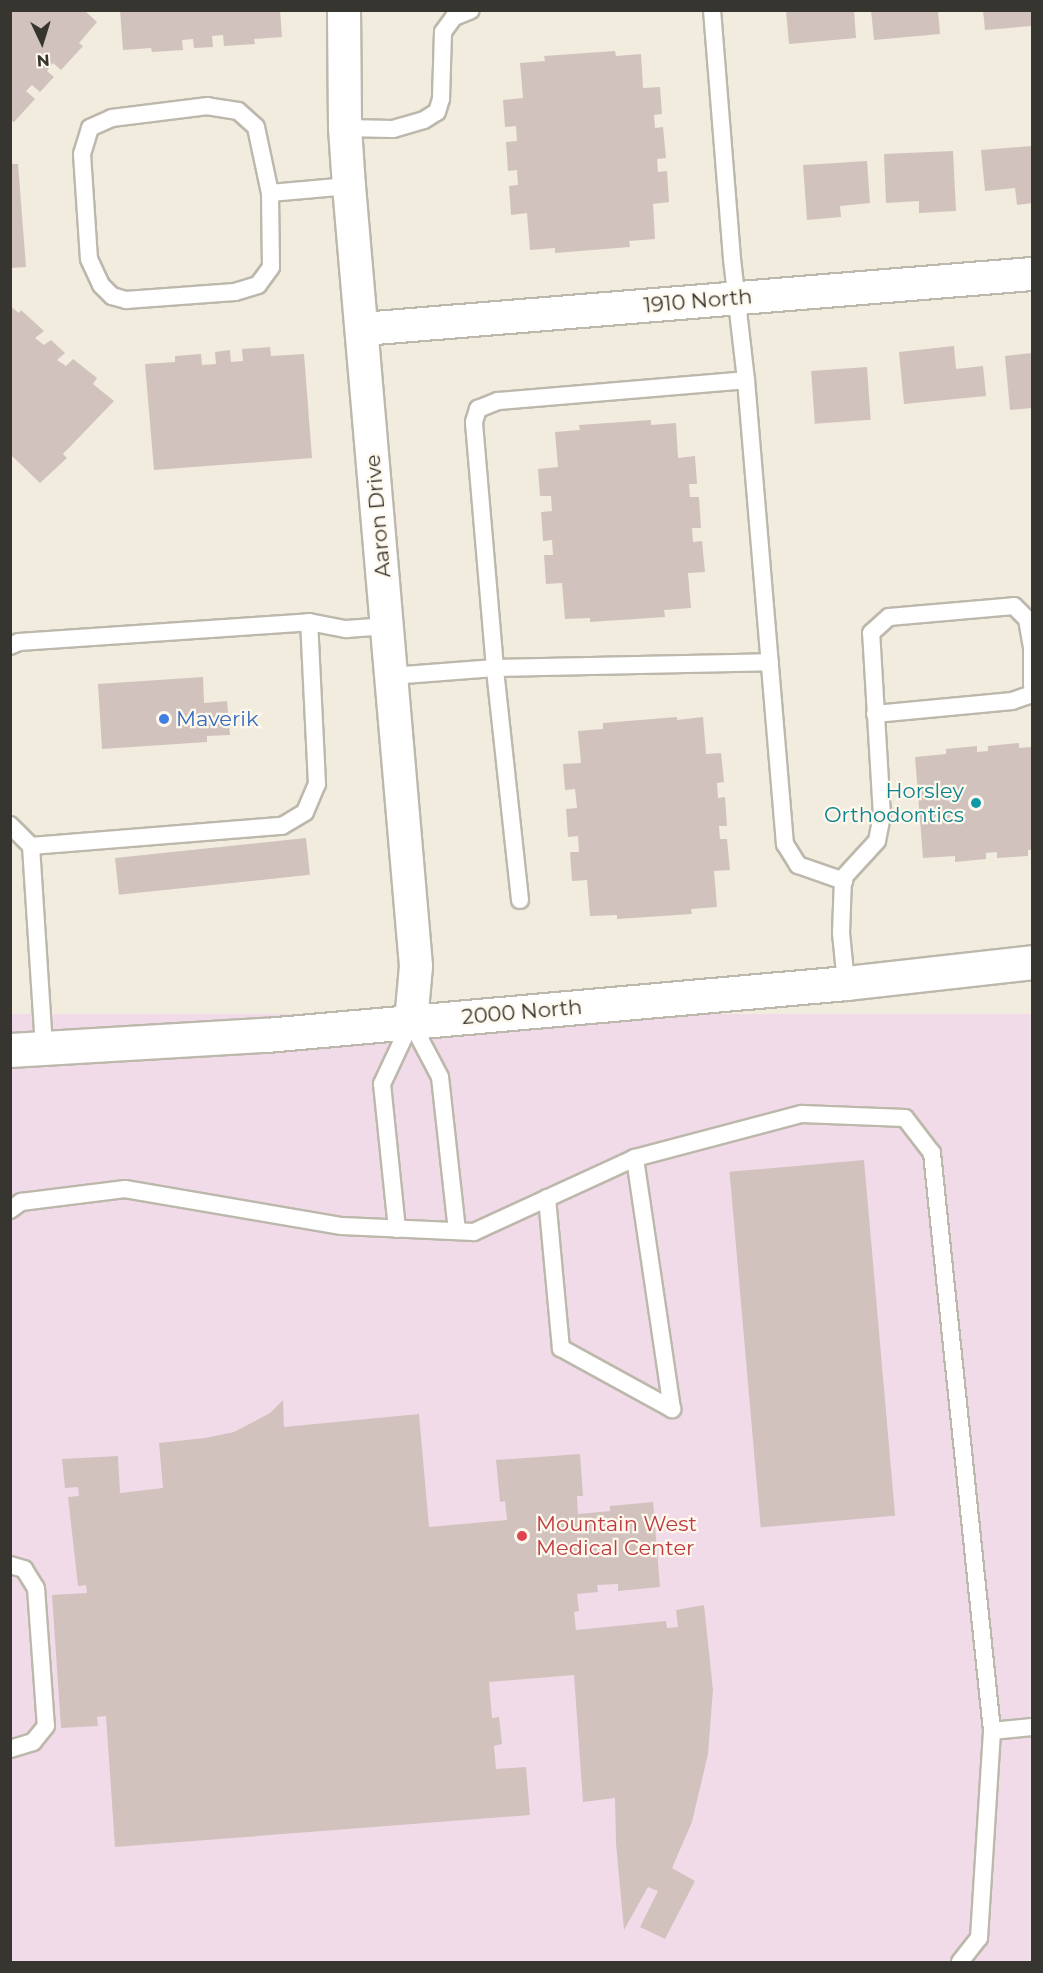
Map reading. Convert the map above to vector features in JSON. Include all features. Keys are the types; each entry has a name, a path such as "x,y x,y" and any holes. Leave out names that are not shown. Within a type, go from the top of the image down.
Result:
{"street":[{"name":"Aaron Drive","path":"344,10 345,128 349,186 416,966 411,1022"},
{"name":"1910 North","path":"363,329 1032,274"},
{"name":"2000 North","path":"10,1050 266,1035 846,983 1032,962"}],"lane":[{"path":"345,128 393,129 424,120 437,112 441,99 443,32 454,17 471,10"},
{"path":"712,10 786,844 798,865 844,881"},
{"path":"208,106 238,111 256,127 270,194 271,267 258,285 235,292 126,300 112,296 101,285 89,259 82,154 90,128 112,118 208,106"},
{"path":"270,194 349,186"},
{"path":"520,900 495,668 474,422 478,409 498,401 746,380"},
{"path":"846,983 841,933 844,881 877,841 882,816 871,633 889,617 1014,606 1027,619 1032,648 1032,686"},
{"path":"31,846 282,826 305,812 317,784 309,622"},
{"path":"10,646 19,642 309,622 346,629 388,626"},
{"path":"391,676 495,668 770,662"},
{"path":"876,714 1012,701 1032,694"},
{"path":"10,825 31,846 44,1047"},
{"path":"397,1229 382,1084 411,1022"},
{"path":"411,1022 440,1077 457,1231"},
{"path":"10,1210 21,1202 125,1189 342,1227 474,1232 634,1158 802,1114 904,1119 932,1154 992,1731 979,1938 960,1962"},
{"path":"547,1198 561,1348 672,1409 634,1158"},
{"path":"10,1565 24,1569 36,1588 46,1726 33,1742 10,1749"},
{"path":"992,1731 1032,1727"}],"shaded area":[{"name":"Mountain West Medical Center","path":"10,1014 1032,1014 1032,1962 10,1962"}],"building":[{"path":"10,10 84,10 97,22 79,43 83,46 61,70 53,63 47,71 54,77 40,92 32,85 26,91 35,99 14,122 10,120"},
{"path":"120,10 280,10 282,37 254,39 255,44 224,46 223,35 212,36 213,47 194,48 193,39 182,40 183,50 152,52 151,48 123,50"},
{"path":"786,10 854,10 856,38 789,44"},
{"path":"871,10 938,10 940,34 874,40"},
{"path":"983,10 1032,10 1032,26 985,30"},
{"path":"615,51 616,56 641,54 643,88 660,87 662,114 654,115 655,128 663,127 666,158 657,159 658,172 667,171 669,202 653,204 655,239 629,241 630,247 555,253 555,248 530,250 527,213 511,215 509,186 518,185 517,170 508,171 506,142 517,141 516,126 505,127 503,100 523,98 520,63 545,61 544,56"},
{"path":"1032,146 1032,203 1017,205 1015,188 985,191 981,150"},
{"path":"953,151 956,211 919,213 919,201 886,203 884,154"},
{"path":"867,161 870,203 840,206 841,217 807,220 803,165"},
{"path":"10,164 18,164 26,267 10,268"},
{"path":"10,306 19,313 21,310 44,331 35,338 44,345 51,340 65,353 57,360 66,366 73,359 97,378 93,384 114,401 63,454 67,458 40,483 10,454"},
{"path":"954,346 956,369 983,366 986,396 904,404 899,352"},
{"path":"270,347 271,356 304,354 312,458 154,470 145,364 175,362 175,356 201,354 202,365 216,364 215,352 230,350 231,362 243,361 242,349"},
{"path":"1032,353 1032,408 1010,410 1005,356"},
{"path":"867,367 871,420 815,424 811,371"},
{"path":"651,420 651,425 676,423 678,458 695,456 697,484 689,484 690,497 699,497 701,528 692,528 693,542 702,541 705,572 688,573 691,608 664,610 665,617 590,622 590,618 565,619 562,583 546,584 544,555 553,555 552,540 543,541 541,512 552,511 551,496 540,496 538,469 558,467 555,432 580,430 579,425"},
{"name":"Maverik","path":"203,677 204,703 227,701 230,735 207,736 207,742 102,749 98,684"},
{"path":"677,717 677,720 703,717 706,754 721,753 724,782 717,783 718,798 725,797 727,826 719,826 720,839 727,839 730,870 714,871 717,907 691,909 692,914 617,919 617,915 590,916 587,880 572,881 570,852 579,852 578,836 568,837 566,809 577,808 575,789 565,790 563,764 581,763 578,731 603,729 603,723"},
{"name":"Horsley Orthodontics","path":"1019,743 1019,748 1032,747 1032,850 1028,850 1028,856 997,858 997,852 986,853 986,859 955,862 955,856 923,858 915,757 946,754 946,749 977,746 977,752 988,751 988,746"},
{"path":"306,838 310,875 119,895 115,858"},
{"path":"864,1160 895,1516 761,1527 730,1172"},
{"path":"283,1400 284,1427 419,1414 429,1527 507,1520 505,1501 500,1502 496,1460 580,1454 583,1496 577,1496 578,1514 610,1511 610,1506 653,1502 660,1587 618,1591 618,1584 597,1585 598,1592 577,1594 579,1611 574,1612 576,1630 666,1621 667,1628 678,1627 676,1610 704,1605 713,1690 708,1754 692,1822 672,1868 695,1881 665,1939 640,1927 658,1891 648,1887 624,1930 616,1844 615,1798 583,1802 574,1675 489,1682 492,1718 499,1717 502,1744 494,1746 496,1769 526,1767 530,1815 115,1847 106,1716 97,1717 98,1726 61,1728 52,1595 87,1593 86,1585 78,1586 68,1497 79,1496 78,1487 65,1488 62,1459 118,1456 120,1493 163,1488 159,1443 234,1432 270,1413"}],"place":[{"name":"Maverik","path":"164,719"},
{"name":"Horsley Orthodontics","path":"976,803"},
{"name":"Mountain West Medical Center","path":"522,1536"}]}
